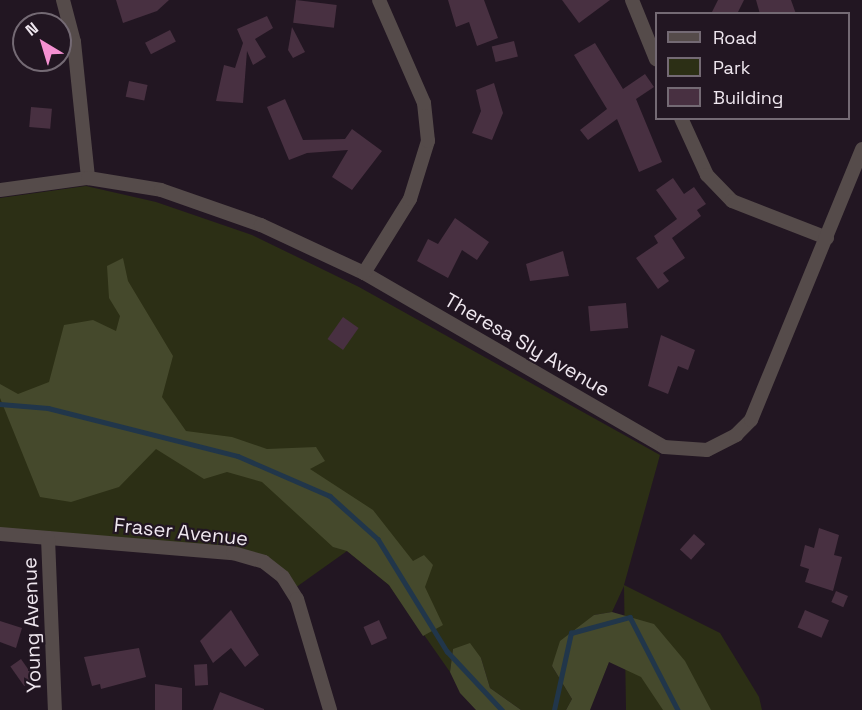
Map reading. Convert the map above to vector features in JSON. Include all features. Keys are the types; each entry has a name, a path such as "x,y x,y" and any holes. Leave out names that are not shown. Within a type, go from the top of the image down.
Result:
{"street":[{"path":"63,0 74,42 88,178"},
{"path":"364,273 410,199 424,165 428,141 424,103 379,0"},
{"path":"632,0 655,54"},
{"path":"682,120 707,175 732,201 827,238"},
{"name":"Theresa Sly Avenue","path":"0,190 88,178 161,190 261,225 364,273 664,447 707,450 730,439 751,420 862,149"},
{"name":"Fraser Avenue","path":"0,534 233,553 264,562 284,577 297,599 330,710"},
{"name":"Young Avenue","path":"48,538 55,710"}],"green space":[{"path":"86,186 156,202 252,235 359,287 660,455 624,585 720,633 759,697 762,710 626,710 624,586 612,612 594,615 552,666 572,699 566,710 521,710 490,688 481,658 453,649 450,672 389,585 347,551 295,588 266,558 0,530 0,198"},
{"path":"123,258 128,281 173,356 162,397 186,431 232,437 267,449 316,447 325,461 310,469 373,510 413,561 424,555 433,565 425,587 443,625 423,636 389,585 347,551 333,547 262,482 227,472 204,479 156,449 119,487 71,502 40,497 0,398 0,384 18,394 49,382 64,325 93,320 116,331 120,316 109,298 107,266"},
{"path":"612,612 654,624 685,661 711,710 663,710 641,677 609,662 590,710 566,710 572,699 552,666 560,641 594,615"},
{"path":"470,643 481,658 490,688 521,710 476,710 460,693 450,672 453,649"}],"building":[{"path":"116,0 169,0 157,11 123,23"},
{"path":"296,0 337,5 334,28 293,23"},
{"path":"448,0 484,0 498,38 477,46 469,22 456,27"},
{"path":"562,0 610,0 579,23"},
{"path":"718,0 744,0 738,12 712,12"},
{"path":"756,0 791,0 795,12 759,12"},
{"path":"267,16 273,28 255,39 266,57 253,65 247,51 243,103 216,101 224,65 235,68 243,43 237,29"},
{"path":"292,27 305,52 293,58 288,50"},
{"path":"170,30 176,42 151,54 145,43"},
{"path":"514,41 518,57 496,62 492,47"},
{"path":"595,43 623,89 645,74 654,87 636,99 662,162 639,172 617,119 588,140 580,130 607,109 574,55"},
{"path":"129,81 148,85 144,101 126,97"},
{"path":"494,83 503,113 492,140 472,133 481,111 476,90"},
{"path":"285,99 303,140 345,139 352,129 382,151 352,190 332,177 348,150 307,153 289,160 267,107"},
{"path":"31,107 52,109 50,129 29,127"},
{"path":"673,178 684,194 694,187 706,204 697,210 701,216 672,238 685,258 663,273 669,281 658,289 636,258 658,243 654,236 677,219 656,190"},
{"path":"455,218 489,242 477,260 462,250 448,278 417,261 428,239 438,244"},
{"path":"563,251 569,276 530,281 526,264"},
{"path":"626,303 628,328 590,331 588,306"},
{"path":"343,317 359,328 343,350 328,339"},
{"path":"661,335 695,350 688,370 678,366 668,394 648,386"},
{"path":"819,528 839,535 834,555 842,557 833,591 805,582 809,569 800,566 805,545 814,548"},
{"path":"694,534 705,544 691,560 680,550"},
{"path":"836,591 848,596 843,607 831,602"},
{"path":"231,610 259,655 245,667 231,648 213,663 200,641"},
{"path":"805,610 829,620 822,638 798,627"},
{"path":"379,620 387,638 372,645 363,627"},
{"path":"0,621 22,628 16,648 0,642"},
{"path":"139,648 146,677 101,689 100,684 92,686 84,657"},
{"path":"21,659 35,679 24,686 10,666"},
{"path":"207,664 208,685 195,686 194,665"},
{"path":"155,684 182,688 182,710 155,710"},
{"path":"220,692 264,709 264,710 213,710"}],"waterway":[{"path":"0,404 48,408 238,456 330,496 378,539 447,651 502,710"},
{"path":"554,710 571,633 630,617 678,710"}]}
